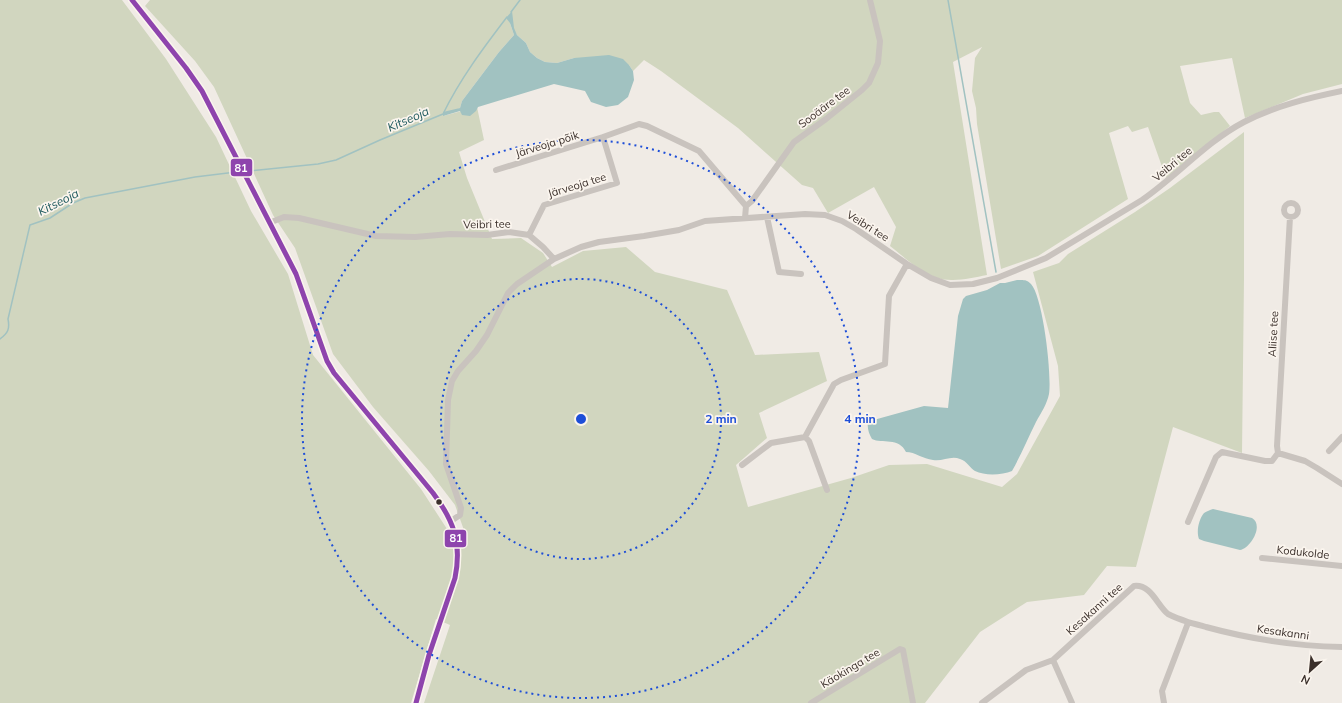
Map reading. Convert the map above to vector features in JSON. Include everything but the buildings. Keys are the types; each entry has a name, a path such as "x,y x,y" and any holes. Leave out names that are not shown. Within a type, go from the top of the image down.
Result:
{"street":[{"path":"132,0 186,68 202,92 269,223 286,252 296,274 326,361 334,373 433,493 446,510 451,521 458,545 458,565 429,655 416,703"},
{"name":"Sooääre tee","path":"746,206 752,201 794,142 826,119 869,83 878,63 880,41 870,0"},
{"name":"Veibri tee","path":"451,521 460,515 461,508 446,464 448,400 452,381 458,371 480,346 508,294 517,284 554,259 581,247 599,242 679,230 705,221 805,214 825,215 842,221 931,278 950,285 973,284 996,278 1046,258 1155,190 1207,148 1244,122 1281,106 1342,91"},
{"path":"603,137 639,124 647,126 699,151 746,206 746,218"},
{"name":"Järveoja põik","path":"496,170 603,137"},
{"name":"Järveoja tee","path":"529,235 544,206 617,183 603,137"},
{"path":"767,216 779,272 801,274"},
{"name":"Veibri tee","path":"269,223 284,217 299,218 376,236 415,237 450,234 487,235 509,232 529,235"},
{"name":"Aliise tee","path":"1278,452 1277,446 1290,217"},
{"path":"529,235 554,259"},
{"path":"805,437 834,384 885,364 889,296 907,264"},
{"path":"742,465 771,443 805,437"},
{"path":"805,437 809,441 827,490"},
{"path":"1329,451 1342,437"},
{"path":"1188,522 1216,457 1222,452 1265,461 1272,461 1278,452 1305,461 1342,484"},
{"name":"Kodukolde","path":"1262,558 1342,566"},
{"name":"Kesakanni tee","path":"982,703 1026,670 1053,660 1134,586 1139,585 1144,587 1150,592 1164,610 1170,614 1188,623 1223,632"},
{"path":"1164,703 1162,691 1188,623"},
{"name":"Kesakanni","path":"1223,632 1278,642 1342,647"},
{"name":"Käokinga tee","path":"811,703 900,649 903,650 913,703"},
{"path":"1053,660 1072,703"}],"green space":[{"path":"0,0 122,0 166,59 216,137 251,211 288,274 313,355 421,489 447,529 450,537 465,533 455,505 429,471 373,407 333,354 295,248 273,215 214,87 195,61 145,6 150,0 1342,0 1342,84 1303,94 1245,118 1232,58 1180,66 1190,103 1201,115 1219,112 1230,126 1166,178 1148,127 1132,132 1128,126 1109,133 1128,199 1038,256 1001,269 977,124 976,108 972,91 975,58 982,47 953,62 987,275 953,280 935,277 919,269 890,246 896,227 874,187 828,213 813,188 802,185 738,128 644,60 633,71 629,65 574,58 557,63 545,62 530,52 526,43 517,35 510,23 514,35 499,52 462,101 460,108 443,116 477,107 484,140 459,152 467,178 492,239 521,238 543,253 552,267 583,251 626,247 655,272 727,290 755,355 819,352 827,381 759,413 767,438 736,465 748,507 851,478 889,465 927,464 1002,487 1017,474 1060,396 1058,366 1033,272 1059,263 1068,254 1170,188 1244,132 1242,453 1173,427 1136,567 1107,566 1084,595 1027,602 980,632 925,703 424,703 450,625 436,619 411,703 0,703"}],"water":[{"path":"512,11 514,28 517,35 526,43 530,52 545,62 557,63 574,58 609,55 623,59 633,71 634,80 628,97 618,105 606,107 591,102 585,91 554,84 478,107 470,116 462,115 460,111 443,116 443,112 460,108 462,101 499,52 514,35 510,23 506,18"},
{"path":"1023,280 1031,284 1039,304 1046,337 1050,384 1049,394 1045,405 1012,471 999,474 979,473 965,461 957,458 936,460 929,459 906,452 899,444 872,439 868,426 868,422 870,421 924,406 948,408 958,316 963,299 966,296 987,290 1000,283"},
{"path":"1213,509 1252,518 1257,526 1255,536 1252,541 1240,550 1199,539 1198,525 1201,518 1204,513"}],"waterway":[{"name":"Kitseoja","path":"511,12 520,0"},
{"path":"948,0 996,272"},
{"name":"Kitseoja","path":"248,171 318,164 336,160 443,114 465,76 507,17"},
{"name":"Kitseoja","path":"0,339 7,333 9,326 8,319 30,225 50,218 73,203 85,198 195,177 236,172"}],"transit line":[{"name":"81","path":"132,0 186,68 202,91 296,274 327,361 334,373 433,493 451,523 457,543 457,565 455,578 429,655 416,703"}]}
